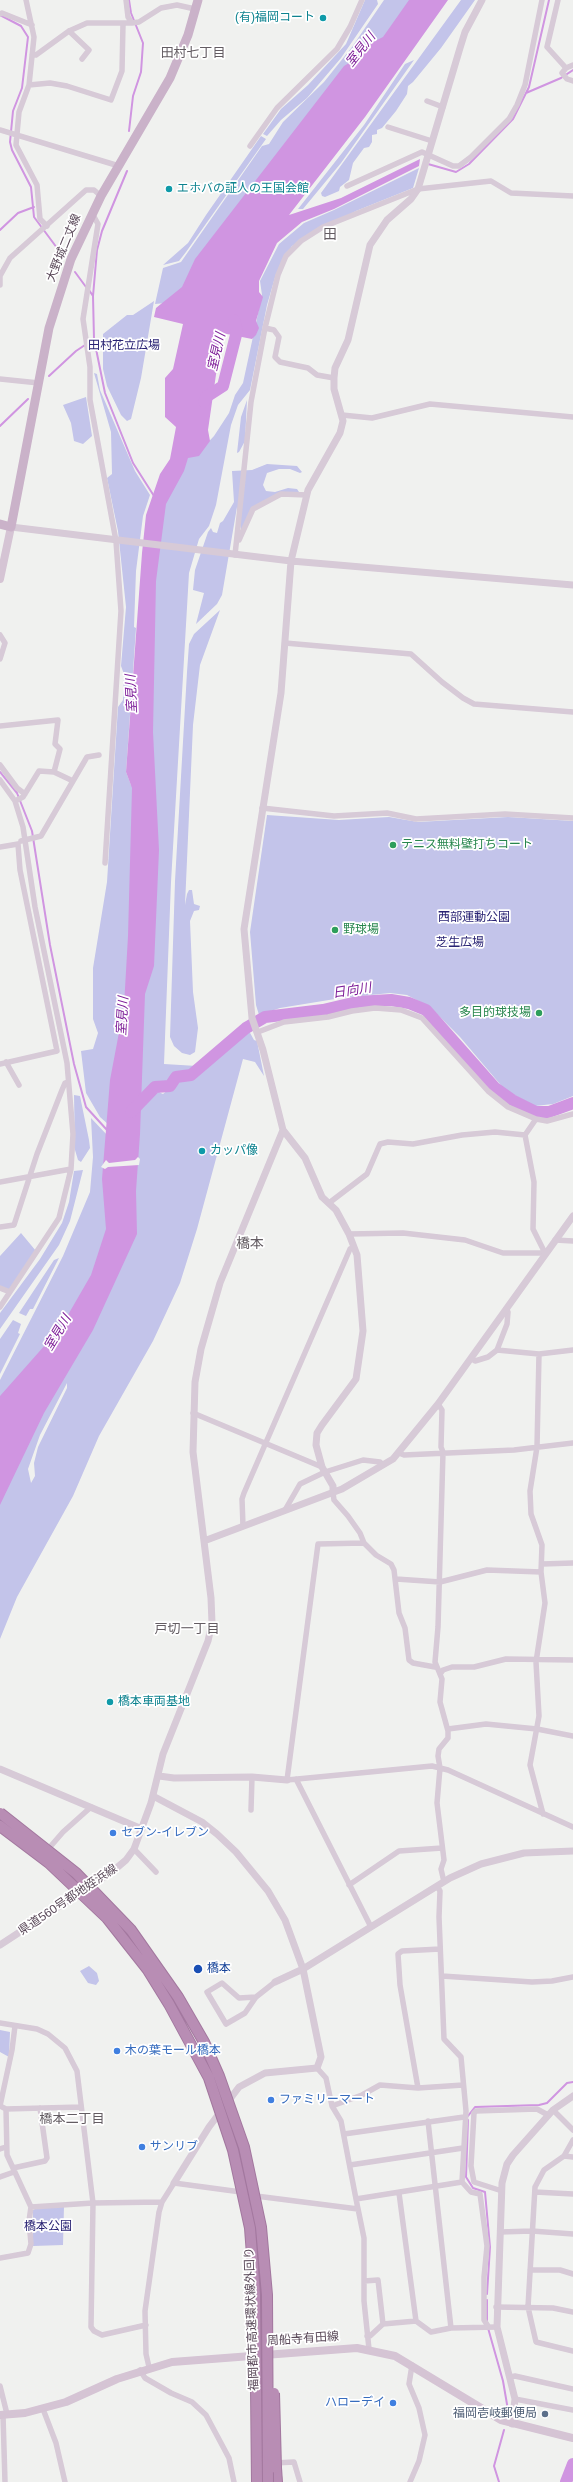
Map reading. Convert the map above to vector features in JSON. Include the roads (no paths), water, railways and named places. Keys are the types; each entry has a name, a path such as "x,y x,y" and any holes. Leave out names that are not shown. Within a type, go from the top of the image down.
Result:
{"highway":[{"name":"福岡都市高速環状線外回り","path":"0,1813 56,1855 113,1910 155,1962 192,2020 219,2076 244,2147 261,2227 266,2295 268,2482"},
{"path":"0,1826 49,1863 106,1918 148,1970 183,2027 209,2078 233,2150 246,2204 255,2295 257,2482"},
{"path":"252,2482 255,2295"},
{"path":"266,2295 274,2387 277,2482"}],"main road":[{"name":"大野城二丈線","path":"11,527 54,307 71,259 101,196 170,78 198,0"},
{"path":"0,524 11,527 0,579"},
{"name":"周船寺有田線","path":"3,2415 43,2409 66,2402 140,2370 172,2362 254,2354 350,2348 369,2349 395,2356 412,2365 474,2405 512,2424 573,2438"}],"street":[{"path":"26,0 29,6 34,37 29,85 19,112 16,145 37,185 40,219 47,226"},
{"path":"29,6 32,0"},
{"path":"126,0 128,16 132,23"},
{"path":"250,146 277,108 338,49 362,0"},
{"path":"435,1667 413,1663 407,1654 396,1579 391,1564 376,1555 364,1543 360,1533 334,1500 333,1486 324,1469 316,1445 318,1434 356,1379 362,1341 358,1261 349,1234 330,1204 322,1197 305,1158 283,1130 258,1032 252,1018 244,929 281,693 291,562 307,495 340,433 342,415 334,389 335,368 348,340 370,245 387,220 411,199 418,189 465,32 482,0"},
{"path":"347,186 422,152 428,153 442,162 460,166 509,119 525,85 542,0"},
{"path":"558,0 547,47 566,68"},
{"path":"32,55 36,55 69,31 87,22 123,24 139,22 161,8 177,6 195,10"},
{"path":"1,13 32,25"},
{"path":"29,85 50,84 68,86 111,100 122,71 123,24"},
{"path":"69,31 88,50 82,59"},
{"path":"570,80 562,73 566,68 573,65"},
{"path":"427,101 442,107"},
{"path":"388,127 432,142"},
{"path":"0,130 119,166"},
{"path":"236,546 251,402 265,328 278,275 286,256 301,241 323,228 418,189 492,181 512,193 573,196"},
{"path":"0,285 0,276 10,258 86,190 94,190 101,196"},
{"path":"92,213 98,224 87,282 83,319 90,367 90,400 116,541 121,611 105,863"},
{"path":"265,328 274,330 279,337 275,357 280,362 304,367 317,375 334,378"},
{"path":"0,379 38,383"},
{"path":"342,415 372,418 430,404 573,416"},
{"path":"233,554 253,509 281,494 307,495"},
{"path":"11,527 291,562 573,585"},
{"path":"0,635 5,643 0,659"},
{"path":"285,643 411,654 447,686 474,704 573,712"},
{"path":"0,726 58,720 55,744 60,749 54,772"},
{"path":"0,847 18,844 27,838 41,836 87,757 99,755"},
{"path":"0,765 24,795"},
{"path":"15,801 24,795 39,770 54,772 74,781"},
{"path":"0,780 15,801 27,838 35,907 63,1040 73,1134 72,1169 60,1218 0,1307"},
{"path":"262,808 334,816 386,813 416,819 505,814 573,818"},
{"path":"18,844 20,870 57,1051 3,1063 19,1085"},
{"path":"258,1032 284,1022 328,1017 352,1011 375,1008 401,1010 422,1018 499,1101 536,1120 547,1121 573,1114"},
{"path":"0,1227 14,1224 29,1177 62,1090 65,1083 68,1082"},
{"path":"536,1120 525,1135 534,1182 533,1229 545,1253"},
{"name":"県道560号都地姪浜線","path":"0,1945 113,1871 126,1860 134,1849 153,1796 159,1776 163,1754 208,1641 212,1611 192,1452 193,1413 200,1355 209,1316 240,1233 283,1130"},
{"path":"330,1204 367,1174 380,1144 388,1142 413,1144 462,1135 495,1132 525,1135"},
{"path":"0,1182 72,1169"},
{"path":"204,1541 333,1492 384,1465 399,1453 472,1359 545,1253 573,1216"},
{"path":"349,1234 403,1234 465,1240 503,1253 545,1253"},
{"path":"555,1240 573,1241"},
{"path":"243,1526 242,1499 350,1248 354,1247"},
{"path":"0,1288 10,1292"},
{"path":"472,1359 475,1361 488,1357 497,1350 507,1324 508,1312 506,1309"},
{"path":"497,1350 539,1354 573,1350"},
{"path":"539,1354 537,1447 530,1491 531,1514 542,1545 541,1572 545,1603 537,1659 539,1716 530,1765 543,1814"},
{"path":"438,1404 442,1410 441,1447 443,1452 440,1582 435,1667 442,1679 440,1702 448,1729 448,1738 439,1749 440,1768 437,1803 444,1860 440,1884 440,1949 444,2040 461,2057 463,2085 469,2112 471,2166 474,2182 502,2191"},
{"path":"193,1413 324,1469"},
{"path":"399,1453 404,1455 537,1447 573,1443"},
{"path":"285,1510 300,1484 324,1469 363,1460 380,1462 384,1465"},
{"path":"287,1780 318,1544 364,1543"},
{"path":"542,1564 573,1563"},
{"path":"396,1579 440,1582 487,1570 541,1572"},
{"path":"440,1674 443,1670 452,1666 474,1667 506,1658 573,1660"},
{"path":"448,1729 486,1724 537,1729 573,1736"},
{"path":"159,1776 174,1778 252,1777 287,1780 432,1766 440,1768 573,1827"},
{"path":"0,1769 142,1828"},
{"path":"251,1810 252,1777"},
{"path":"296,1778 371,1927"},
{"path":"153,1796 202,1822 236,1852 272,1897 285,1920 303,1969 322,2057 318,2068"},
{"path":"50,1847 63,1832 91,1807"},
{"path":"349,1885 399,1851 442,1848"},
{"path":"134,1849 156,1872"},
{"path":"256,1997 240,1998 222,1983 207,1992 226,2024 245,2013 256,1997 275,1982 303,1969 440,1884 481,1864 508,1856 539,1851 573,1851"},
{"path":"418,2088 400,1985 398,1954 402,1951 440,1949"},
{"path":"442,1976 532,1982 552,1982 573,1977"},
{"path":"0,2024 37,2029 48,2034 65,2048 77,2071 92,2203 91,2327 94,2332 102,2335 146,2325"},
{"path":"0,2258 28,2253 31,2244 29,2221 31,2207 3,2148 2,2108 0,2106 12,2050 15,2026"},
{"path":"318,2068 326,2078 332,2106 341,2121 364,2238 364,2281 369,2349"},
{"path":"150,2367 146,2354 145,2311 159,2212 162,2202 209,2126 239,2087 265,2073 318,2068"},
{"path":"332,2106 362,2096 380,2084 418,2088 463,2085"},
{"path":"492,2327 496,2307 504,2175 513,2155 550,2112 573,2096"},
{"path":"2,2108 81,2107"},
{"path":"0,2177 13,2170 45,2161 47,2158 40,2108"},
{"path":"344,2134 464,2117 469,2112 476,2111 537,2109 550,2112 573,2130"},
{"path":"464,2117 462,2182 471,2192 480,2194 487,2246 484,2277 484,2320 492,2327 510,2378 515,2399 512,2424"},
{"path":"428,2121 434,2187 451,2328"},
{"path":"573,2140 564,2156 544,2170 538,2180 535,2192 528,2307 536,2342 573,2351"},
{"path":"350,2165 463,2148"},
{"path":"564,2156 573,2157"},
{"path":"356,2198 399,2193 462,2182"},
{"path":"174,2183 241,2192"},
{"path":"535,2192 573,2194"},
{"path":"399,2193 416,2321"},
{"path":"256,2196 358,2209"},
{"path":"31,2207 92,2203 162,2202"},
{"path":"500,2232 532,2231 573,2234"},
{"path":"530,2270 560,2270 573,2274"},
{"path":"364,2281 378,2280 383,2324"},
{"path":"496,2307 553,2308 573,2312"},
{"path":"367,2336 370,2336 383,2324 416,2321 431,2332 451,2328 492,2327"},
{"path":"410,2482 420,2461 425,2435 419,2408 409,2384 412,2365"},
{"path":"140,2370 145,2378 171,2394 192,2402 206,2415 229,2458 234,2482"},
{"path":"510,2378 515,2376 573,2389"},
{"path":"0,2386 3,2415 5,2482"},
{"path":"515,2399 573,2410"},
{"path":"43,2409 56,2443 64,2482"},
{"path":"270,2464 294,2462 300,2482"}],"water":[{"path":"409,0 448,0 365,117 289,215 341,198 420,159 419,166 334,209 302,222 277,243 259,281 259,292 263,297 256,321 259,328 256,335 252,339 222,333 208,430 210,441 199,456 188,458 184,471 166,504 156,581 153,732 159,850 154,966 145,994 140,1134 136,1191 137,1234 93,1330 44,1413 0,1505 0,1396 61,1327 91,1275 106,1229 102,1179 110,1080 124,1006 128,936 132,788 126,772 142,553 146,515 160,474 170,459 176,427 165,417 165,378 173,369 183,324 154,317 156,308 182,287 195,259 344,66 354,60 369,44 383,37"}],"waterway":[{"path":"129,0 131,13 143,43 141,72 133,96 129,131"},
{"path":"428,164 456,172 469,164 513,119 529,87 549,0"},
{"path":"0,15 21,26 28,37 22,88 13,111 10,142 12,150 31,187 34,217 63,256"},
{"path":"526,93 561,78 573,70"},
{"path":"93,296 97,250 102,231 127,171"},
{"path":"0,230 18,213 34,207"},
{"path":"75,272 86,287"},
{"path":"89,290 93,296 94,339 105,393 133,463 154,496"},
{"name":"室見川","path":"204,402 206,397 223,386 237,331 234,320"},
{"path":"49,376 76,351 94,339"},
{"path":"0,426 28,399"},
{"path":"0,772 17,793 32,831 50,945 74,1064 86,1107 107,1130"},
{"name":"日向川","path":"131,1112 155,1087 170,1086 176,1077 191,1075 246,1028 265,1017 323,1010 357,1002 391,1000 409,1003 426,1010 495,1088 512,1100 536,1112 549,1112 573,1103"},
{"path":"468,2116 475,2107 539,2105 547,2103 567,2083 573,2082"},
{"path":"468,2120 466,2177 473,2188 485,2192 490,2247 487,2294"},
{"path":"487,2300 487,2322"},
{"path":"488,2328 503,2381 508,2410"},
{"path":"499,2482 494,2466 504,2430"},
{"path":"566,2482 573,2464"}],"place":[{"name":"(有)福岡コート","path":"323,18"},
{"name":"エホバの証人の王国会館","path":"169,189"},
{"name":"テニス無料壁打ちコート","path":"393,845"},
{"name":"野球場","path":"335,930"},
{"name":"多目的球技場","path":"539,1013"},
{"name":"カッパ像","path":"202,1151"},
{"name":"橋本車両基地","path":"110,1702"},
{"name":"セブン-イレブン","path":"113,1833"},
{"name":"橋本","path":"198,1969"},
{"name":"木の葉モール橋本","path":"117,2051"},
{"name":"ファミリーマート","path":"271,2100"},
{"name":"サンリブ","path":"142,2147"},
{"name":"ハローデイ","path":"393,2403"},
{"name":"福岡壱岐郵便局","path":"545,2414"}],"district":[{"name":"田村七丁目","path":"193,53"},
{"name":"田","path":"330,235"},
{"name":"橋本","path":"250,1244"},
{"name":"戸切一丁目","path":"187,1629"},
{"name":"橋本二丁目","path":"72,2119"}],"park label":[{"name":"田村花立広場","path":"124,346"},
{"name":"西部運動公園","path":"474,918"},
{"name":"芝生広場","path":"460,943"},
{"name":"橋本公園","path":"48,2227"}]}
